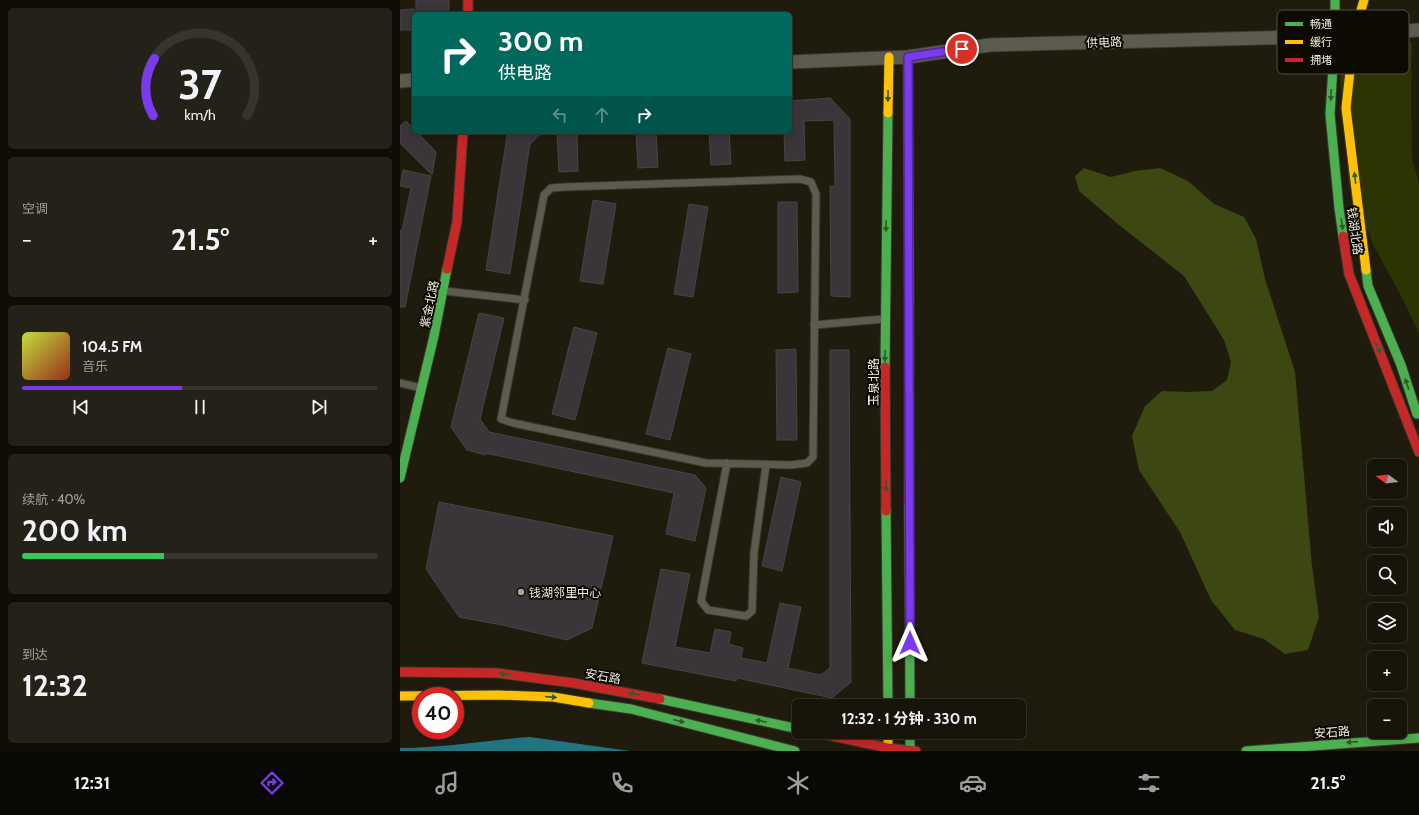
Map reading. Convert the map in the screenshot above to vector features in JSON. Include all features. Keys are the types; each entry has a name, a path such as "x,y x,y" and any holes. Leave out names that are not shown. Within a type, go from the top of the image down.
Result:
{"street":[{"path":"468,0 468,12"},
{"name":"钱湖北路","path":"1361,10 1364,0"},
{"name":"供电路","path":"1409,31 1419,30"},
{"name":"供电路","path":"792,62 908,57 990,45 1277,38"},
{"name":"玉泉北路","path":"888,699 885,319 889,57"},
{"path":"908,57 910,699"},
{"name":"钱湖北路","path":"1333,74 1330,114 1339,208 1349,274 1419,452"},
{"name":"钱湖北路","path":"1350,74 1346,108 1368,286 1401,365 1419,421"},
{"path":"400,81 412,80"},
{"name":"紫金北路","path":"400,478 422,388 458,222 463,134"},
{"name":"安石路","path":"400,672 496,673 556,680 637,694 792,727"},
{"path":"400,696 499,695 553,697 631,709 796,751"},
{"name":"安石路","path":"1246,751 1419,738"},
{"path":"844,739 888,749 912,751 911,739"}],"lane":[{"path":"800,179 811,182 816,194 813,457 807,463 791,465 706,463 513,423 501,419 525,300 544,196 551,188 800,179"},
{"path":"444,290 525,300"},
{"path":"814,325 885,319"},
{"path":"400,383 422,388"},
{"path":"727,463 701,601 708,610 746,616 752,611 754,553 766,464"}],"green space":[{"path":"1409,42 1412,42 1412,159 1419,182 1419,333 1373,244 1349,186 1340,74 1409,74"},
{"path":"1084,168 1111,177 1135,171 1160,168 1188,181 1214,204 1244,217 1256,239 1265,279 1295,372 1312,566 1319,617 1308,650 1285,654 1264,639 1235,630 1211,600 1180,532 1139,470 1132,436 1145,406 1162,391 1212,391 1227,380 1231,362 1224,340 1184,276 1119,225 1079,191 1075,176"}],"water":[{"path":"530,737 630,751 400,751 400,748 432,747"}],"building":[{"path":"416,0 449,0 449,12 416,12"},
{"path":"414,9 414,12 412,12 412,30 400,30 400,10"},
{"path":"830,98 850,119 850,297 831,296 830,186 835,186 834,120 804,121 805,160 785,161 784,134 792,134 792,101"},
{"path":"406,121 412,127 412,134 419,134 436,152 432,175 400,143 400,126"},
{"path":"509,134 541,134 530,144 510,274 486,270 507,136"},
{"path":"557,134 577,134 578,171 559,172"},
{"path":"636,134 656,134 658,167 638,168"},
{"path":"709,134 729,134 731,164 711,165"},
{"path":"403,170 431,176 405,307 400,307 400,230 402,231 411,188 400,186"},
{"path":"593,200 616,204 603,284 580,281"},
{"path":"778,202 797,202 798,292 778,293"},
{"path":"689,204 708,207 693,297 674,294"},
{"path":"479,313 504,318 480,419 489,432 695,475 706,488 695,541 666,534 674,493 485,453 485,455 467,450 451,427"},
{"path":"574,327 597,333 575,420 552,414"},
{"path":"668,348 691,354 670,440 646,434"},
{"path":"796,349 797,440 777,440 776,350"},
{"path":"830,350 849,350 851,682 832,698 737,678 736,681 642,663 661,569 690,574 675,647 710,653 715,629 731,632 729,644 743,648 741,658 767,663 780,603 801,607 788,668 821,675 830,668"},
{"path":"781,477 801,482 782,571 762,566"},
{"name":"钱湖邻里中心","path":"439,502 613,536 592,628 567,640 459,617 426,569"}],"traffic: fast":[{"path":"1335,0 1335,10"},
{"path":"1333,74 1330,114 1343,236"},
{"path":"885,367 888,113"},
{"path":"400,478 434,336 447,269"},
{"path":"1366,270 1368,286 1401,365 1417,414"},
{"path":"909,506 910,699"},
{"path":"886,511 888,699"},
{"path":"660,699 792,727"},
{"path":"589,703 631,709 795,751"},
{"path":"1246,751 1419,738"},
{"path":"910,739 910,750"}],"traffic: slow":[{"path":"1361,10 1364,0"},
{"path":"888,113 889,57"},
{"path":"908,57 909,302"},
{"path":"1350,74 1346,108 1366,270"},
{"path":"400,696 499,695 553,697 589,703"},
{"path":"888,739 888,748"}],"traffic: jam":[{"path":"468,0 468,12"},
{"path":"447,269 457,222 463,134"},
{"path":"1343,236 1349,274 1419,452"},
{"path":"909,302 909,506"},
{"path":"885,367 886,511"},
{"path":"400,672 497,673 573,683 660,699"},
{"path":"846,739 888,748 916,751"}],"place":[{"name":"钱湖邻里中心","path":"521,592"}],"route":[{"path":"910,643 908,57 962,49"}]}
